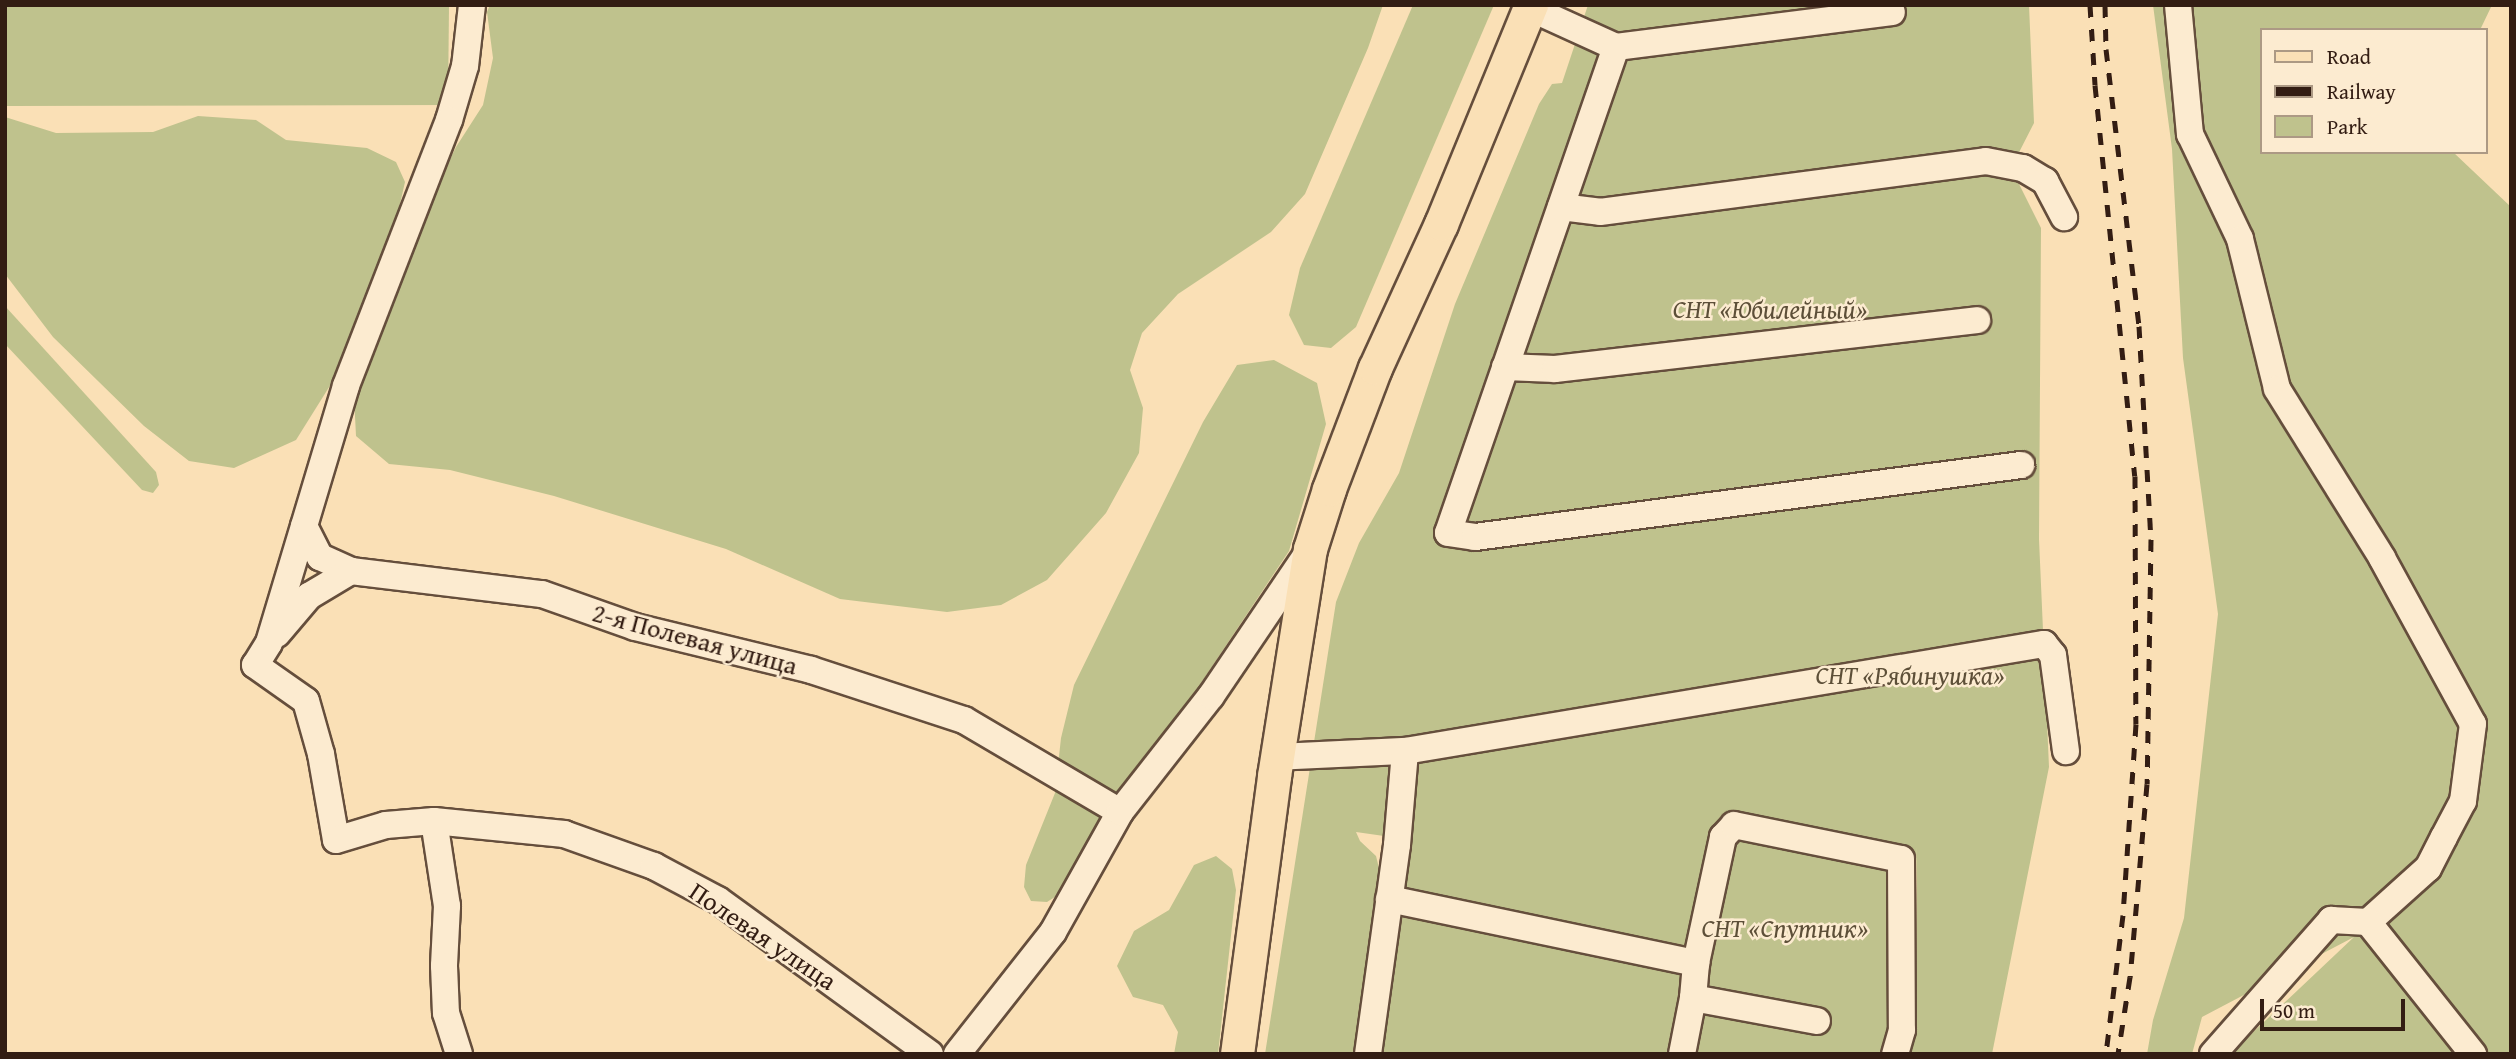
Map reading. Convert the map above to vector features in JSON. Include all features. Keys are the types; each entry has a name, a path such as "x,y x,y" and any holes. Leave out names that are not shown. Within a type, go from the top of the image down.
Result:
{"main road":[{"path":"1237,1054 1276,757 1310,550 1375,368 1441,224 1531,7"}],"street":[{"path":"269,643 346,386 449,120 465,66 472,5"},
{"path":"2178,5 2190,134 2241,239 2277,389 2382,558 2473,724 2463,802 2428,868 2368,922 2331,920 2213,1054"},
{"path":"1531,7 1616,47 1892,12"},
{"path":"1616,47 1448,533 1475,537 2021,465"},
{"path":"1561,207 1600,212 1986,162 2023,168 2045,181 2064,217"},
{"path":"1505,367 1555,369 1977,320"},
{"name":"2-я Полевая улица","path":"304,526 320,557 351,571 542,594 635,627 811,670 964,720 1120,812"},
{"path":"957,1054 1053,932 1120,812 1211,695 1310,550"},
{"path":"269,643 309,596 351,571"},
{"name":"Полевая улица","path":"269,643 255,665 306,701 321,754 336,840 386,825 434,821 564,834 654,866 718,900 930,1054"},
{"path":"1276,757 1405,751 2044,644 2053,655 2066,751"},
{"path":"1368,1054 1405,751"},
{"path":"434,821 447,906 444,966 446,1013 459,1054"},
{"path":"1682,1054 1693,998 1696,963 1723,837 1734,825 1901,859 1902,1030 1895,1054"},
{"path":"1389,899 1696,963"},
{"path":"2368,922 2473,1054"},
{"path":"1693,998 1817,1021"}],"green space":[{"path":"5,5 449,5 448,105 5,106"},
{"path":"490,5 1383,5 1368,48 1305,194 1271,232 1178,294 1142,333 1130,370 1143,408 1139,453 1106,513 1047,580 1001,605 947,612 840,599 726,549 554,496 450,470 389,464 356,436 354,396 434,192 456,147 483,105 493,58 487,12"},
{"path":"1413,5 1494,5 1356,327 1331,348 1304,345 1289,315 1300,268"},
{"path":"1588,5 2029,5 2034,123 2011,168 2041,228 2039,539 2049,767 1992,1054 1910,1054 1917,1033 1917,847 1912,1033 1905,1054 1358,1054 1391,837 1356,832 1360,841 1376,856 1381,876 1353,1054 1265,1054 1336,602 1359,543 1399,473 1455,304 1539,104 1552,84 1562,83"},
{"path":"2153,5 2492,5 2481,28 2260,28 2260,154 2455,154 2511,207 2511,1054 2230,1054 2354,937 2202,1017 2192,1054 2147,1054 2153,1020 2184,918 2218,614 2183,358 2172,149"},
{"path":"198,116 256,120 286,140 367,148 396,162 405,182 397,217 336,376 296,440 234,468 189,461 144,426 53,337 5,274 5,117 56,133 153,132"},
{"path":"5,306 156,472 159,485 153,493 142,490 5,344"},
{"path":"1274,360 1317,383 1326,424 1289,551 1061,893 1047,902 1031,901 1024,887 1026,865 1055,793 1061,738 1074,685 1203,422 1237,365"},
{"path":"1216,856 1232,869 1236,890 1218,1054 1174,1054 1178,1032 1163,1005 1133,997 1117,966 1134,931 1169,910 1194,865"}],"railway":[{"path":"2090,5 2095,85 2135,476 2136,724 2123,915 2106,1054"},
{"path":"2105,5 2106,49 2139,326 2151,539 2147,784 2130,977 2118,1054"}],"park label":[{"name":"СНТ «Юбилейный»","path":"1770,309"},
{"name":"СНТ «Рябинушка»","path":"1910,675"},
{"name":"СНТ «Спутник»","path":"1785,928"}]}
